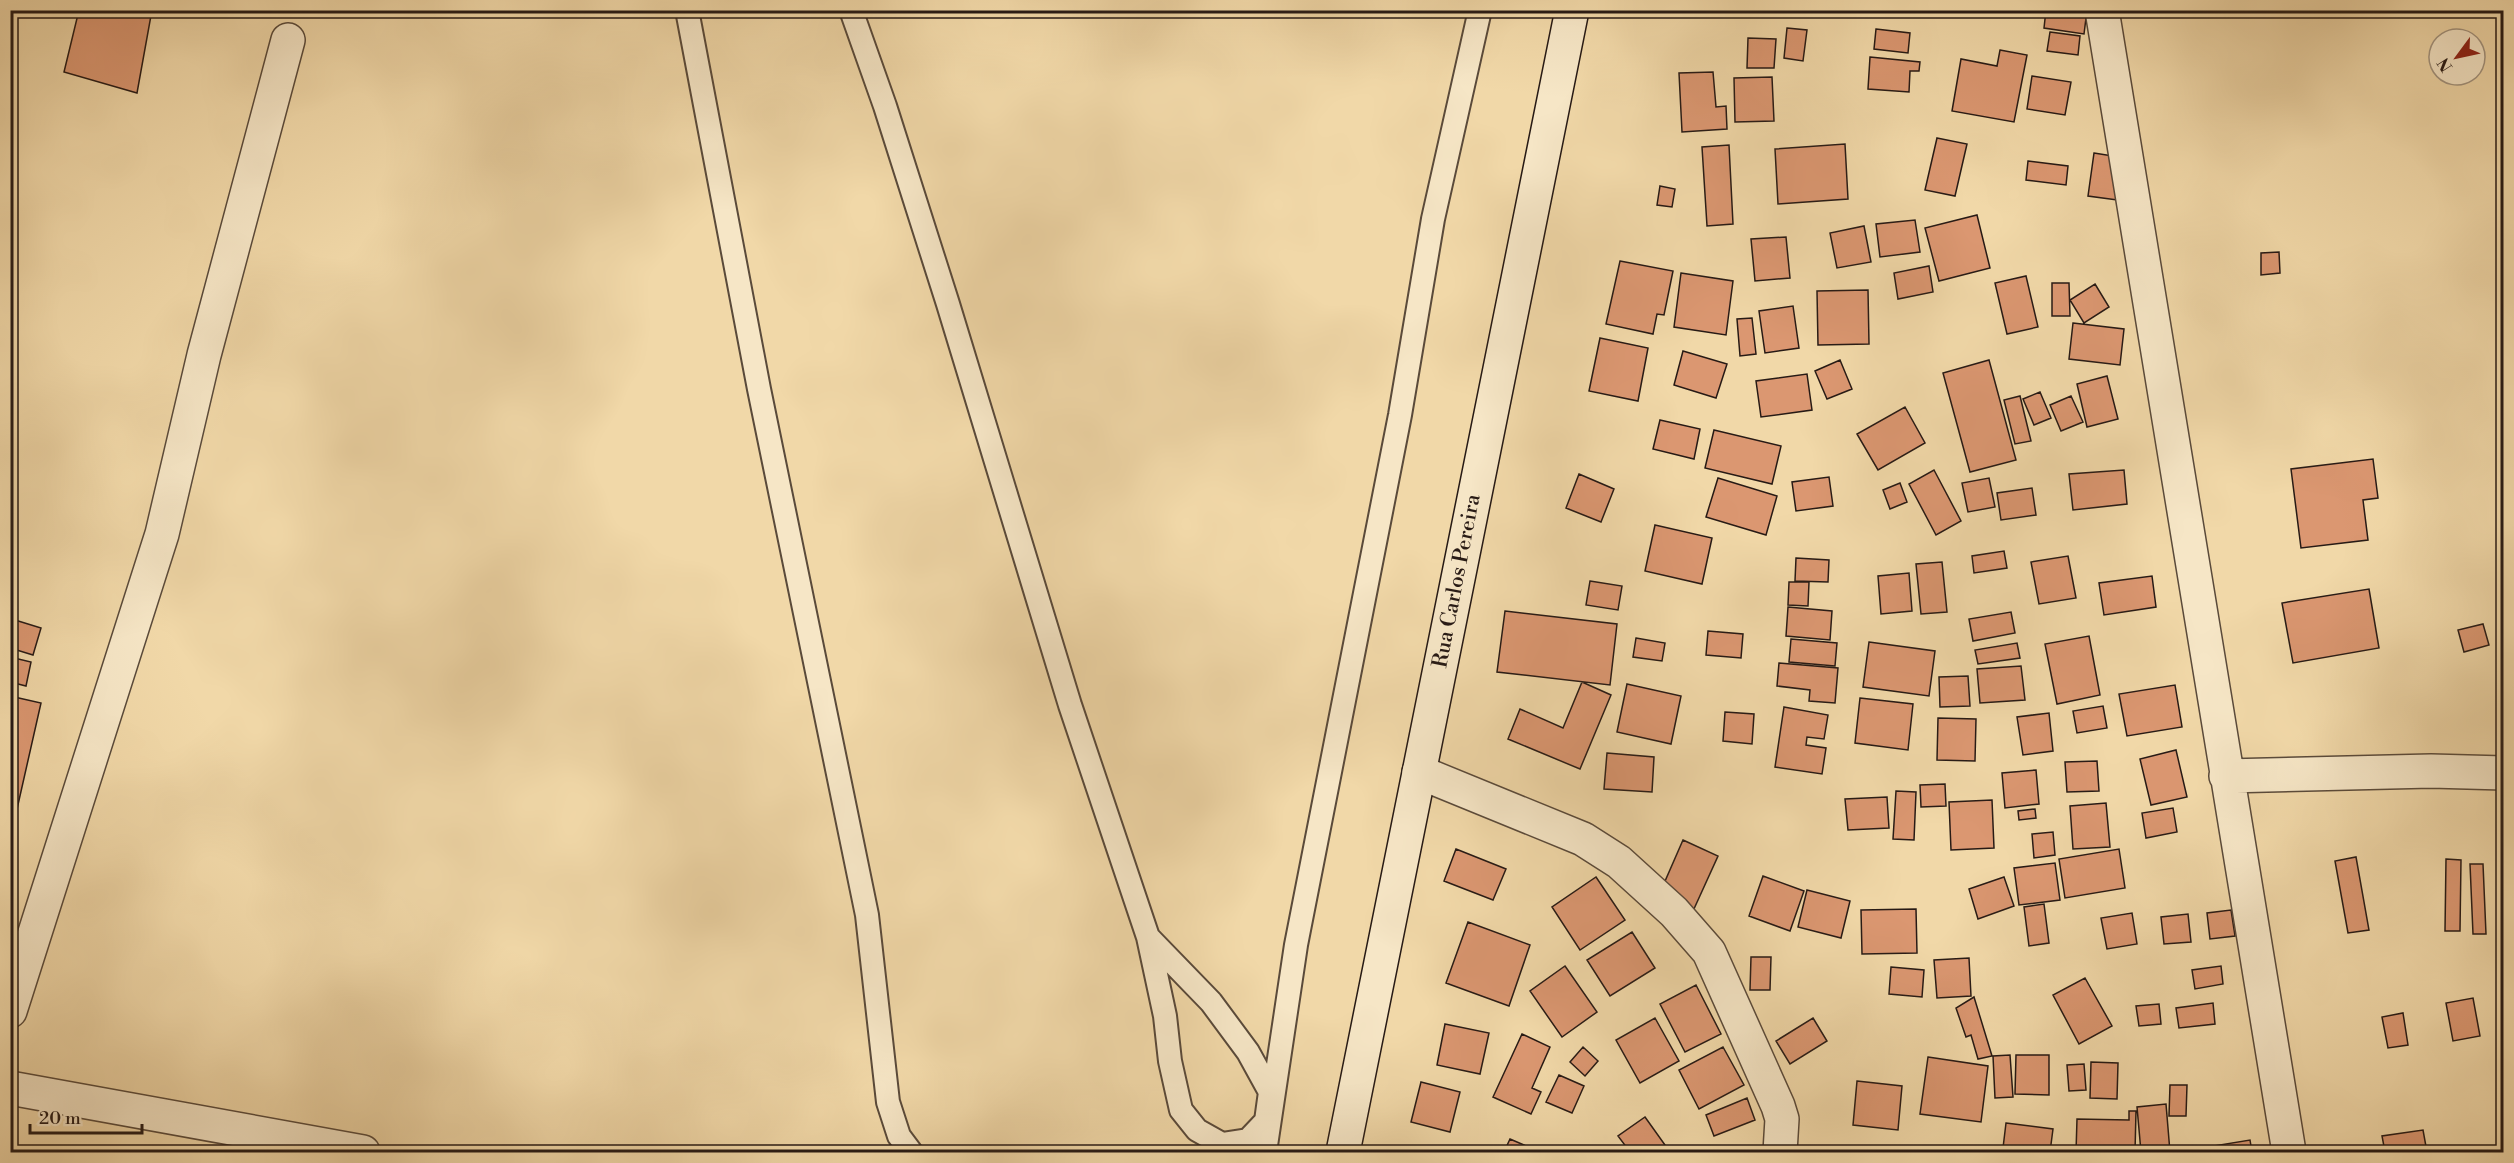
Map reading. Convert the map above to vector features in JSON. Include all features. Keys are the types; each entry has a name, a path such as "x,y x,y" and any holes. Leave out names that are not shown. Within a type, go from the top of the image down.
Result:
{"street":[{"name":"Rua Carlos Pereira","path":"1343,1152 1572,10"},
{"path":"2102,10 2289,1152"},
{"path":"10,1011 162,534 204,355 288,40"},
{"path":"2226,776 2431,771 2504,773"},
{"path":"1419,772 1583,839 1619,862 1674,912 1709,952 1778,1106 1782,1119 1780,1152"},
{"path":"10,1088 363,1152"}],"lane":[{"path":"687,10 759,389 867,915 888,1102 898,1136 910,1152"},
{"path":"851,10 885,106 1070,705 1148,937 1165,1016 1170,1061 1181,1110 1197,1130 1222,1144 1248,1140 1266,1121 1270,1092 1248,1052 1211,1002 1148,937"},
{"path":"1265,1152 1296,945 1400,416 1433,219 1480,10"}],"building":[{"path":"79,10 152,10 137,93 64,72"},
{"path":"1905,10 1929,10 1928,15"},
{"path":"1931,10 1954,10 1953,17 1931,13"},
{"path":"2046,10 2087,10 2084,34 2044,28"},
{"path":"1787,28 1807,30 1803,61 1784,58"},
{"path":"1876,29 1910,33 1908,53 1874,49"},
{"path":"2050,32 2080,36 2078,55 2047,51"},
{"path":"1748,38 1776,39 1774,68 1747,68"},
{"path":"2000,50 2027,55 2014,122 1952,111 1961,59 1997,66"},
{"path":"1870,57 1920,62 1919,71 1910,71 1909,92 1868,89"},
{"path":"1713,72 1716,107 1726,106 1727,129 1682,132 1679,73"},
{"path":"2032,76 2071,82 2065,115 2027,109"},
{"path":"1772,77 1774,121 1735,122 1734,78"},
{"path":"1937,138 1967,144 1955,196 1925,190"},
{"path":"1845,144 1848,199 1778,204 1775,149"},
{"path":"1729,145 1733,224 1707,226 1702,147"},
{"path":"2094,153 2138,160 2132,202 2088,196"},
{"path":"2028,161 2068,166 2066,185 2026,180"},
{"path":"1660,186 1675,189 1672,207 1657,205"},
{"path":"1977,215 1990,268 1939,281 1925,228"},
{"path":"1915,220 1920,252 1880,257 1876,224"},
{"path":"1864,226 1871,262 1837,268 1830,233"},
{"path":"1786,237 1790,278 1755,281 1751,239"},
{"path":"2279,252 2280,273 2261,275 2261,253"},
{"path":"1620,261 1673,271 1664,315 1657,314 1653,334 1606,324"},
{"path":"1929,266 1933,292 1898,299 1894,273"},
{"path":"1681,273 1733,281 1726,335 1674,327"},
{"path":"2026,276 2038,327 2007,334 1995,283"},
{"path":"2052,283 2069,283 2070,316 2052,316"},
{"path":"2095,284 2109,307 2084,323 2070,300"},
{"path":"1868,290 1869,344 1818,345 1817,291"},
{"path":"1793,306 1799,348 1765,353 1759,311"},
{"path":"1752,318 1756,354 1740,356 1737,319"},
{"path":"2073,323 2124,329 2120,365 2069,359"},
{"path":"1600,338 1648,348 1638,401 1589,391"},
{"path":"1683,351 1727,364 1716,398 1674,385"},
{"path":"1840,360 1852,389 1827,399 1815,371"},
{"path":"1989,360 2016,460 1970,472 1943,373"},
{"path":"1807,374 1812,410 1761,417 1756,381"},
{"path":"2107,376 2118,419 2087,427 2077,384"},
{"path":"2040,392 2051,418 2034,425 2023,399"},
{"path":"2020,396 2031,441 2015,444 2004,400"},
{"path":"2071,396 2083,422 2061,431 2050,405"},
{"path":"1905,407 1925,443 1878,470 1857,434"},
{"path":"1660,420 1700,429 1694,459 1653,449"},
{"path":"1714,430 1781,446 1772,484 1705,468"},
{"path":"2373,459 2378,498 2363,500 2368,540 2301,548 2291,469"},
{"path":"1934,470 1961,521 1936,535 1909,484"},
{"path":"2124,470 2127,504 2073,510 2069,474"},
{"path":"1579,474 1614,489 1601,522 1566,508"},
{"path":"1829,477 1833,506 1796,511 1792,482"},
{"path":"1718,478 1777,496 1766,535 1706,517"},
{"path":"1989,478 1995,507 1968,512 1962,483"},
{"path":"1900,483 1907,502 1890,509 1883,490"},
{"path":"2032,488 2036,515 2001,520 1997,493"},
{"path":"1655,525 1712,538 1702,584 1645,571"},
{"path":"2004,551 2007,568 1974,573 1972,556"},
{"path":"2068,556 2076,598 2039,604 2031,562"},
{"path":"1796,558 1829,560 1828,582 1795,581"},
{"path":"1942,562 1947,612 1921,614 1916,564"},
{"path":"1909,573 1912,611 1881,614 1878,576"},
{"path":"2152,576 2156,607 2104,615 2099,583"},
{"path":"1590,581 1622,586 1618,610 1586,605"},
{"path":"1789,582 1809,582 1808,606 1788,605"},
{"path":"2369,589 2379,648 2293,663 2282,603"},
{"path":"1788,607 1832,611 1830,640 1786,636"},
{"path":"1505,611 1617,624 1610,685 1497,672"},
{"path":"2011,612 2015,633 1973,641 1969,619"},
{"path":"15,620 41,628 33,655 10,648 10,637"},
{"path":"2483,624 2489,645 2464,652 2458,630"},
{"path":"1708,631 1743,634 1741,658 1706,655"},
{"path":"2089,636 2100,695 2057,704 2045,644"},
{"path":"1636,638 1665,643 1662,661 1633,657"},
{"path":"1791,639 1837,643 1835,666 1789,662"},
{"path":"1869,642 1935,651 1929,696 1863,687"},
{"path":"2017,643 2020,658 1978,664 1975,650"},
{"path":"10,657 31,662 26,686 10,682"},
{"path":"1779,663 1838,668 1835,703 1809,701 1810,690 1777,686"},
{"path":"2021,666 2025,700 1980,703 1977,669"},
{"path":"1968,676 1970,706 1940,707 1939,677"},
{"path":"1582,682 1611,695 1580,769 1508,739 1520,709 1563,728"},
{"path":"1627,684 1681,696 1671,744 1617,732"},
{"path":"2175,685 2182,727 2127,736 2119,694"},
{"path":"10,696 41,703 10,840"},
{"path":"1860,698 1913,704 1908,750 1855,743"},
{"path":"2103,706 2107,728 2077,733 2073,711"},
{"path":"1784,707 1828,715 1824,739 1807,737 1806,745 1826,748 1822,774 1775,767"},
{"path":"1725,712 1754,714 1752,744 1723,741"},
{"path":"2049,713 2053,751 2023,755 2017,717"},
{"path":"1938,718 1976,719 1975,761 1937,760"},
{"path":"2176,750 2187,797 2151,805 2140,759"},
{"path":"1607,753 1654,757 1652,792 1604,789"},
{"path":"2097,761 2099,791 2067,792 2065,762"},
{"path":"2036,770 2039,804 2005,808 2002,773"},
{"path":"1945,784 1946,806 1921,807 1920,785"},
{"path":"1896,791 1916,792 1914,840 1893,839"},
{"path":"1887,797 1889,828 1848,830 1845,799"},
{"path":"1992,800 1994,848 1951,850 1949,802"},
{"path":"2106,803 2110,847 2073,849 2070,806"},
{"path":"2173,808 2177,832 2146,838 2142,813"},
{"path":"2035,809 2036,818 2019,820 2018,811"},
{"path":"2053,832 2055,855 2034,858 2032,834"},
{"path":"1683,840 1718,856 1693,911 1659,895"},
{"path":"1456,849 1506,869 1493,900 1444,881"},
{"path":"2119,849 2125,888 2065,898 2059,859"},
{"path":"2356,857 2369,930 2348,933 2335,861"},
{"path":"2446,859 2461,860 2460,931 2445,931"},
{"path":"2055,863 2060,900 2019,905 2014,868"},
{"path":"2470,864 2483,864 2486,934 2473,934"},
{"path":"1763,876 1804,891 1790,931 1749,916"},
{"path":"1596,877 1625,920 1580,950 1552,907"},
{"path":"2004,877 2014,906 1978,919 1969,889"},
{"path":"1807,890 1850,901 1841,938 1798,927"},
{"path":"2044,904 2049,943 2029,946 2024,907"},
{"path":"1916,909 1917,953 1862,954 1861,910"},
{"path":"2231,910 2235,936 2210,939 2207,913"},
{"path":"2132,913 2137,944 2107,949 2101,918"},
{"path":"2188,914 2191,942 2164,944 2161,917"},
{"path":"1468,922 1530,945 1509,1006 1446,983"},
{"path":"1632,932 1655,968 1610,996 1587,960"},
{"path":"1751,957 1771,957 1770,990 1750,990"},
{"path":"1969,958 1971,996 1937,998 1934,960"},
{"path":"1565,966 1597,1012 1562,1037 1530,991"},
{"path":"2221,966 2223,984 2195,989 2192,970"},
{"path":"1891,967 1924,970 1922,997 1889,994"},
{"path":"2085,978 2112,1026 2079,1044 2053,995"},
{"path":"1696,985 1721,1034 1685,1052 1660,1004"},
{"path":"1974,997 1992,1056 1978,1059 1971,1035 1966,1037 1956,1008"},
{"path":"2473,998 2480,1036 2453,1041 2446,1003"},
{"path":"2213,1003 2215,1024 2179,1028 2176,1008"},
{"path":"2159,1004 2161,1024 2139,1026 2136,1006"},
{"path":"2403,1013 2408,1045 2388,1048 2382,1017"},
{"path":"1655,1018 1679,1061 1640,1083 1616,1040"},
{"path":"1813,1018 1827,1041 1790,1064 1776,1041"},
{"path":"1445,1024 1489,1033 1480,1074 1437,1065"},
{"path":"1522,1034 1550,1047 1532,1088 1541,1092 1531,1114 1493,1097"},
{"path":"1583,1047 1598,1061 1585,1076 1570,1062"},
{"path":"1723,1047 1744,1085 1699,1109 1679,1070"},
{"path":"2010,1055 2013,1097 1995,1098 1993,1056"},
{"path":"2016,1055 2049,1055 2049,1095 2015,1094"},
{"path":"1928,1057 1988,1066 1981,1122 1920,1114"},
{"path":"2091,1062 2118,1063 2117,1099 2090,1098"},
{"path":"2084,1064 2086,1090 2069,1091 2067,1065"},
{"path":"1559,1075 1584,1086 1572,1113 1546,1102"},
{"path":"1857,1081 1902,1086 1898,1130 1853,1125"},
{"path":"1421,1082 1460,1092 1450,1132 1411,1122"},
{"path":"2170,1085 2187,1085 2186,1116 2169,1116"},
{"path":"1747,1098 1755,1120 1714,1136 1706,1115"},
{"path":"2166,1104 2170,1152 2141,1152 2137,1107"},
{"path":"2129,1111 2136,1111 2135,1152 2076,1152 2077,1119 2129,1120"},
{"path":"1645,1117 1670,1152 1630,1152 1618,1136"},
{"path":"2006,1123 2053,1129 2050,1152 2003,1148"},
{"path":"2423,1130 2427,1152 2385,1152 2382,1136"},
{"path":"1510,1139 1540,1152 1504,1152"},
{"path":"2250,1140 2252,1152 2196,1152 2195,1149"}]}
